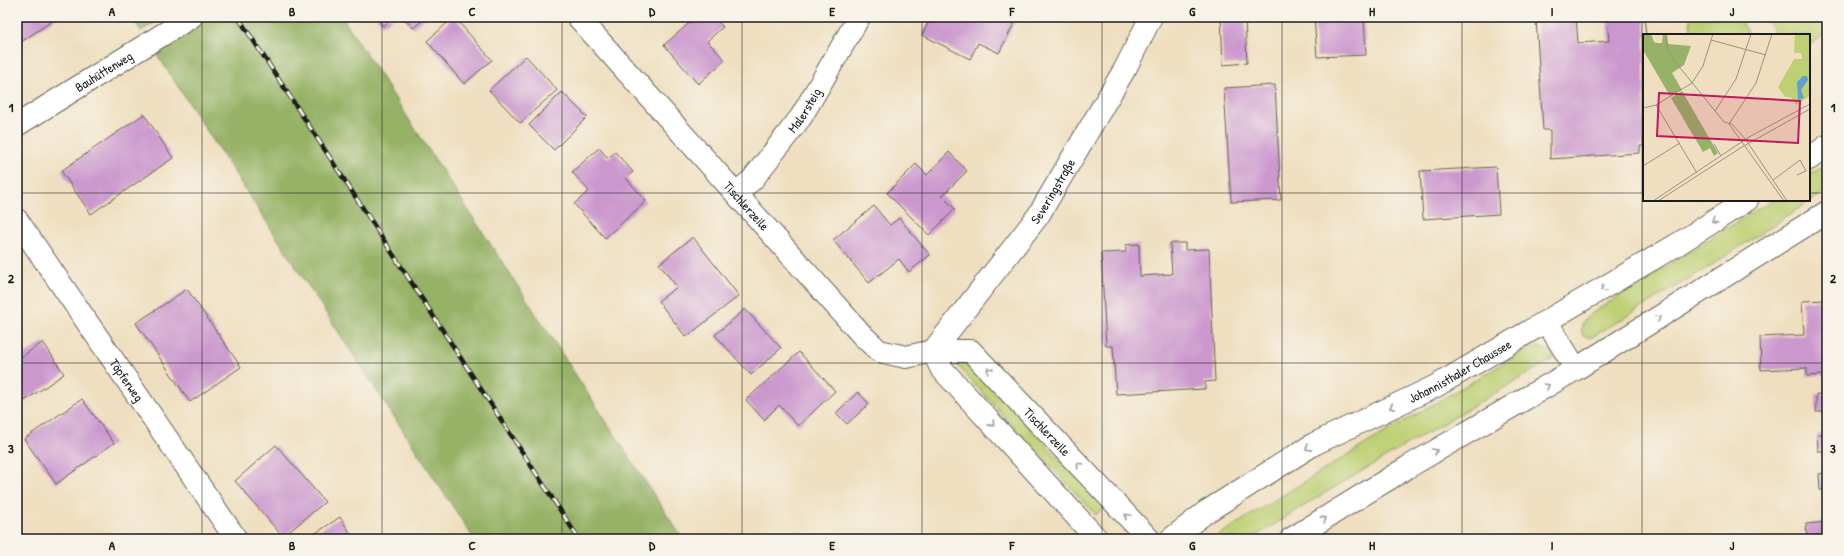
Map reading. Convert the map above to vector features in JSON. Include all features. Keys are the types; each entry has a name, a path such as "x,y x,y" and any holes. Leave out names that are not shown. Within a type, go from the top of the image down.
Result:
{"street":[{"name":"Bauhüttenweg","path":"17,125 191,17"},
{"name":"Tischlerzeile","path":"578,17 863,336 879,351 906,357 934,351 971,351 1149,539"},
{"name":"Malersteig","path":"736,193 752,180 801,117 858,17"},
{"name":"Severingstraße","path":"934,351 1038,216 1126,67 1150,17"},
{"path":"1810,158 1827,146"},
{"name":"Johannisthaler Chaussee","path":"1171,539 1206,512 1314,444 1436,386 1678,244 1745,201"},
{"path":"1291,539 1408,467 1576,369 1827,212"},
{"name":"Töpferweg","path":"17,220 236,539"},
{"path":"1547,322 1576,369"},
{"path":"934,351 941,368 1097,539"}],"green space":[{"path":"132,17 164,17 141,31"},
{"path":"208,17 342,17 683,539 474,539 156,53"},
{"path":"1690,17 1738,17 1749,34 1691,34"},
{"path":"1764,17 1827,17 1827,33 1810,45 1810,34 1776,34"},
{"path":"1827,163 1827,190 1715,263 1594,336 1589,338 1583,336 1582,325 1589,315 1770,201 1810,201 1810,175"},
{"path":"1538,347 1550,351 1554,355 1553,359 1318,497 1251,539 1220,539 1217,536 1374,439 1530,348"},
{"path":"960,353 1104,507 1096,515 952,360"}],"building":[{"path":"17,17 58,17 21,42 17,36"},
{"path":"376,17 394,17 383,26"},
{"path":"403,17 427,17 413,28"},
{"path":"454,17 492,60 464,84 427,41"},
{"path":"637,17 649,17 643,23"},
{"path":"696,17 714,17 723,27 707,41 725,60 698,84 664,45"},
{"path":"931,17 1010,17 1016,20 999,53 978,43 970,59 922,35"},
{"path":"1221,17 1245,17 1247,63 1223,65"},
{"path":"1314,17 1364,17 1366,55 1317,57"},
{"path":"1576,17 1578,43 1609,41 1607,17 1644,17 1646,34 1643,34 1643,146 1640,146 1640,153 1550,159 1550,130 1543,130 1536,19"},
{"path":"526,56 557,90 520,123 489,90"},
{"path":"1275,85 1281,200 1231,202 1224,88"},
{"path":"562,92 587,117 554,150 529,125"},
{"path":"144,114 173,158 91,214 61,171"},
{"path":"599,148 608,158 615,152 633,172 626,178 646,201 605,238 574,204 589,191 572,172"},
{"path":"949,152 967,171 942,196 955,209 929,235 887,193 916,164 927,175"},
{"path":"1496,167 1499,214 1423,219 1420,171"},
{"path":"874,206 890,225 899,218 930,255 909,272 899,259 869,283 833,240"},
{"path":"693,237 739,296 686,337 658,301 677,287 659,264"},
{"path":"1170,243 1185,243 1185,250 1209,249 1215,381 1205,382 1205,389 1116,394 1113,346 1106,346 1101,253 1126,252 1126,245 1139,244 1140,276 1172,274"},
{"path":"187,289 241,367 190,402 136,323"},
{"path":"1827,300 1826,465 1825,451 1818,451 1817,434 1825,434 1824,412 1816,412 1816,394 1824,394 1823,375 1807,376 1807,368 1761,370 1760,337 1804,335 1802,301"},
{"path":"745,309 781,348 751,375 715,335"},
{"path":"43,342 64,374 17,406 17,360"},
{"path":"799,352 835,391 798,426 779,405 764,420 746,400"},
{"path":"858,392 869,404 847,424 836,413"},
{"path":"82,399 114,443 56,484 24,439"},
{"path":"276,445 325,502 283,537 235,481"},
{"path":"1827,473 1827,490 1820,490 1819,474"},
{"path":"340,517 354,539 307,539"},
{"path":"1827,522 1827,539 1807,539 1806,524"}],"railway":[{"path":"238,17 579,539"}]}
